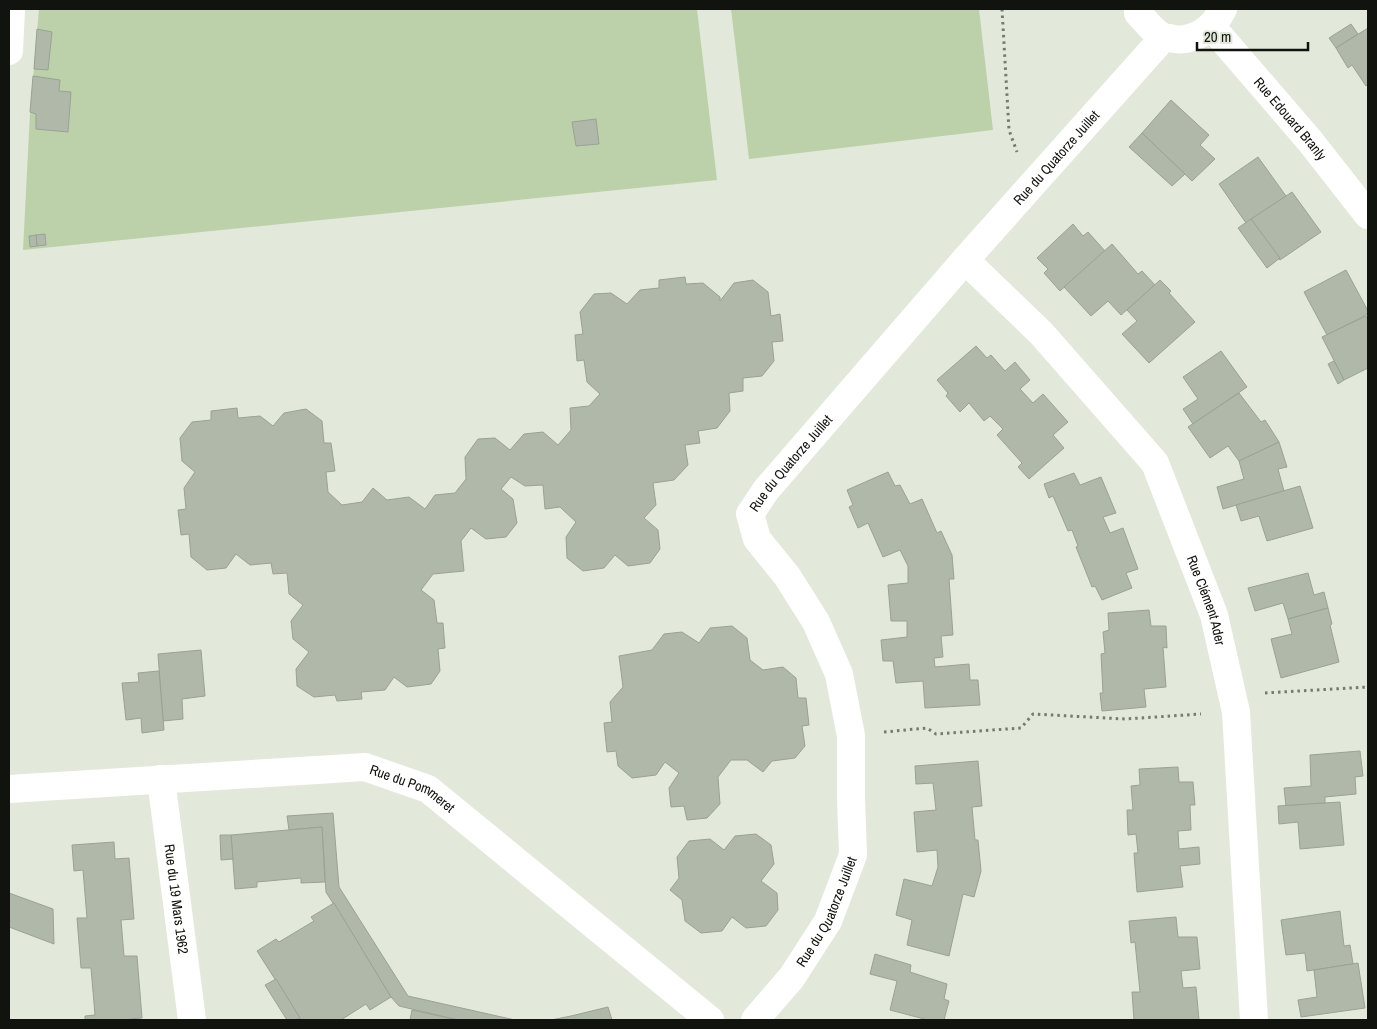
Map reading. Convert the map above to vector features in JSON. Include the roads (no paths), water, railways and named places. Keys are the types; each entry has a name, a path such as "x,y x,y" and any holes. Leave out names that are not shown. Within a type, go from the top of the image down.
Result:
{"street":[{"path":"9,51 12,9"},
{"path":"1138,9 1138,13 1156,32 1164,37 1183,40 1198,36 1217,17"},
{"name":"Rue Edouard Branly","path":"1217,17 1368,215"},
{"name":"Rue du Quatorze Juillet","path":"756,1020 792,977 828,921 853,855 851,736 839,674 816,622 788,576 757,539 750,514 766,490 965,260 1164,37"},
{"name":"Rue Clément Ader","path":"965,260 1041,333 1155,463 1214,615 1236,712 1254,1020"},
{"name":"Rue du Pommeret","path":"9,789 365,767 428,789 710,1020"},
{"name":"Rue du 19 Mars 1962","path":"161,779 192,1020"}]}
